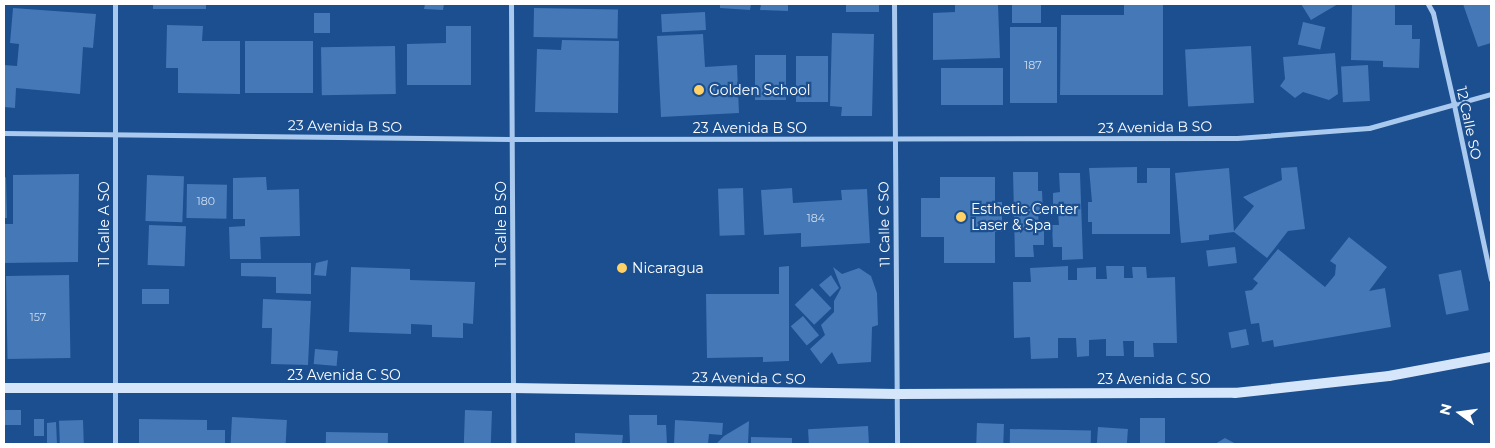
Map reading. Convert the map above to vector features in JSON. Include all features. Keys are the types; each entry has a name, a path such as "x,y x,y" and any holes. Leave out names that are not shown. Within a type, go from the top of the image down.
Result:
{"street":[{"name":"11 Calle A SO","path":"115,4 115,444"},
{"name":"11 Calle B SO","path":"511,4 513,444"},
{"name":"11 Calle C SO","path":"894,4 898,444"},
{"name":"12 Calle SO","path":"1428,4 1433,13 1491,279"},
{"name":"23 Avenida B SO","path":"4,133 512,139 1238,138 1369,128 1491,94"},
{"name":"23 Avenida C SO","path":"4,388 513,388 897,394 1236,393 1389,376 1491,357"}],"building":[{"path":"153,4 206,4 206,9 153,9"},
{"path":"425,4 444,4 443,10 424,9"},
{"path":"720,4 751,4 750,10 720,8"},
{"path":"761,4 788,4 788,11 760,10"},
{"path":"846,4 879,4 879,12 846,12"},
{"path":"955,4 998,4 1000,58 933,60 933,13 955,12"},
{"path":"1012,4 1041,4 1041,23 1012,23"},
{"path":"1124,4 1163,4 1163,95 1060,95 1061,15 1124,15"},
{"path":"1301,4 1338,4 1311,20"},
{"path":"1352,4 1395,4 1395,25 1412,25 1412,39 1420,39 1419,68 1383,67 1383,61 1351,60"},
{"path":"1463,4 1491,4 1491,43 1478,47"},
{"path":"13,8 96,14 93,48 83,47 80,94 16,88 15,108 4,107 4,65 17,66 19,44 10,43"},
{"path":"534,8 618,9 617,38 533,37"},
{"path":"705,12 706,30 662,32 661,14"},
{"path":"314,13 330,13 330,33 314,33"},
{"path":"1303,22 1325,27 1320,50 1298,44"},
{"path":"167,25 203,26 202,41 240,41 240,94 178,93 178,68 166,68"},
{"path":"446,26 471,26 471,85 407,85 407,44 446,43"},
{"path":"1010,27 1057,27 1057,103 1010,103"},
{"path":"832,33 874,34 872,116 841,116 842,107 830,106"},
{"name":"Golden School","path":"703,34 705,67 737,65 739,113 661,117 657,36"},
{"path":"562,40 619,41 618,113 535,112 537,49 561,50"},
{"path":"245,41 313,41 313,93 245,93"},
{"path":"395,46 396,94 322,95 321,47"},
{"path":"1251,46 1254,103 1188,106 1185,49"},
{"path":"1335,53 1338,94 1329,100 1303,92 1295,98 1280,86 1285,79 1283,57"},
{"path":"755,55 786,55 786,100 755,100"},
{"path":"796,56 828,56 828,102 796,102"},
{"path":"1368,65 1370,101 1343,102 1341,66"},
{"path":"941,68 1003,68 1003,105 941,105"},
{"path":"1137,167 1137,183 1147,183 1147,168 1170,168 1170,234 1092,234 1092,222 1088,222 1088,202 1092,202 1089,168"},
{"path":"1297,167 1305,229 1288,231 1267,258 1234,232 1209,235 1209,240 1181,243 1175,173 1229,168 1234,231 1254,206 1243,197 1282,180 1281,168"},
{"path":"1013,172 1038,172 1038,191 1042,191 1043,213 1038,213 1039,224 1044,224 1044,245 1033,245 1034,257 1015,257"},
{"path":"1059,173 1080,173 1083,259 1062,260 1062,247 1053,247 1052,225 1059,225 1058,213 1053,212 1053,193 1060,192"},
{"path":"79,174 78,262 4,263 4,224 13,224 13,175"},
{"path":"147,175 184,176 182,222 145,221"},
{"path":"6,177 7,218 4,218 4,178"},
{"path":"266,177 267,190 299,189 300,236 260,237 261,259 230,259 229,227 245,226 245,219 233,219 233,178"},
{"name":"Esthetic Center Laser & Spa","path":"940,177 995,177 995,202 1002,202 1002,232 995,232 995,263 944,263 944,237 921,237 921,198 940,198"},
{"path":"187,184 227,185 226,219 186,218"},
{"path":"743,188 745,235 720,236 718,189"},
{"path":"792,188 793,203 842,200 841,190 867,189 870,243 801,247 801,233 764,235 761,190"},
{"path":"149,225 186,226 185,266 148,265"},
{"path":"1349,237 1387,267 1369,291 1385,288 1391,327 1274,347 1273,340 1262,342 1259,323 1251,324 1245,291 1252,290 1258,283 1253,279 1278,249 1325,287 1335,275 1336,265 1330,261"},
{"path":"1235,247 1237,263 1208,266 1206,251"},
{"path":"328,260 326,276 314,275 316,263"},
{"path":"241,263 311,263 311,294 276,293 276,277 241,276"},
{"path":"789,266 789,361 763,362 763,357 707,358 706,294 779,294 779,267"},
{"path":"1068,266 1068,280 1077,280 1077,268 1096,267 1096,279 1107,279 1106,266 1124,266 1124,278 1133,278 1132,267 1146,267 1147,278 1175,277 1177,343 1153,343 1154,357 1134,357 1134,341 1123,341 1124,356 1106,356 1106,339 1089,340 1089,356 1077,357 1076,338 1058,338 1058,358 1031,359 1030,337 1014,338 1013,282 1031,282 1030,268"},
{"path":"351,267 410,269 410,280 475,282 473,324 463,323 463,338 432,337 432,325 411,324 411,334 349,332"},
{"path":"833,267 842,274 859,268 871,276 877,293 878,325 872,327 871,362 838,364 832,352 821,364 810,349 825,335 821,325 834,312 834,301 841,288"},
{"path":"1461,270 1469,310 1446,315 1438,274"},
{"path":"69,275 70,358 7,359 6,276"},
{"path":"831,275 839,288 830,297 819,285"},
{"path":"812,288 831,308 814,325 795,305"},
{"path":"142,289 169,289 169,304 142,304"},
{"path":"263,299 311,301 308,365 271,364 272,328 262,328"},
{"path":"803,316 819,335 807,345 791,326"},
{"path":"1246,329 1249,345 1231,348 1228,332"},
{"path":"315,349 338,351 337,366 314,364"},
{"path":"4,410 21,410 21,425 4,425"},
{"path":"465,410 492,411 491,444 464,444"},
{"path":"629,415 657,415 657,425 666,425 667,444 630,444"},
{"path":"232,417 287,420 286,444 231,444"},
{"path":"1140,418 1165,418 1165,444 1140,444"},
{"path":"34,419 44,419 44,436 34,436"},
{"path":"139,419 207,420 207,430 225,430 225,444 139,444"},
{"path":"83,420 84,444 60,444 59,421"},
{"path":"675,420 723,423 722,435 709,434 708,444 674,444"},
{"path":"749,421 748,444 716,444 724,436"},
{"path":"56,422 57,444 47,444 47,423"},
{"path":"977,423 1004,424 1003,444 976,444"},
{"path":"868,426 869,444 809,444 808,429"},
{"path":"1098,427 1128,429 1127,444 1097,444"},
{"path":"1010,429 1091,430 1091,444 1010,444"},
{"path":"326,432 388,433 388,444 326,444"},
{"path":"575,433 623,435 622,444 575,444"},
{"path":"751,437 792,438 792,444 751,444"},
{"path":"1225,438 1236,444 1215,444"}],"place":[{"name":"Golden School","path":"699,90"},
{"name":"Esthetic Center Laser & Spa","path":"961,217"},
{"name":"Nicaragua","path":"622,268"}]}
